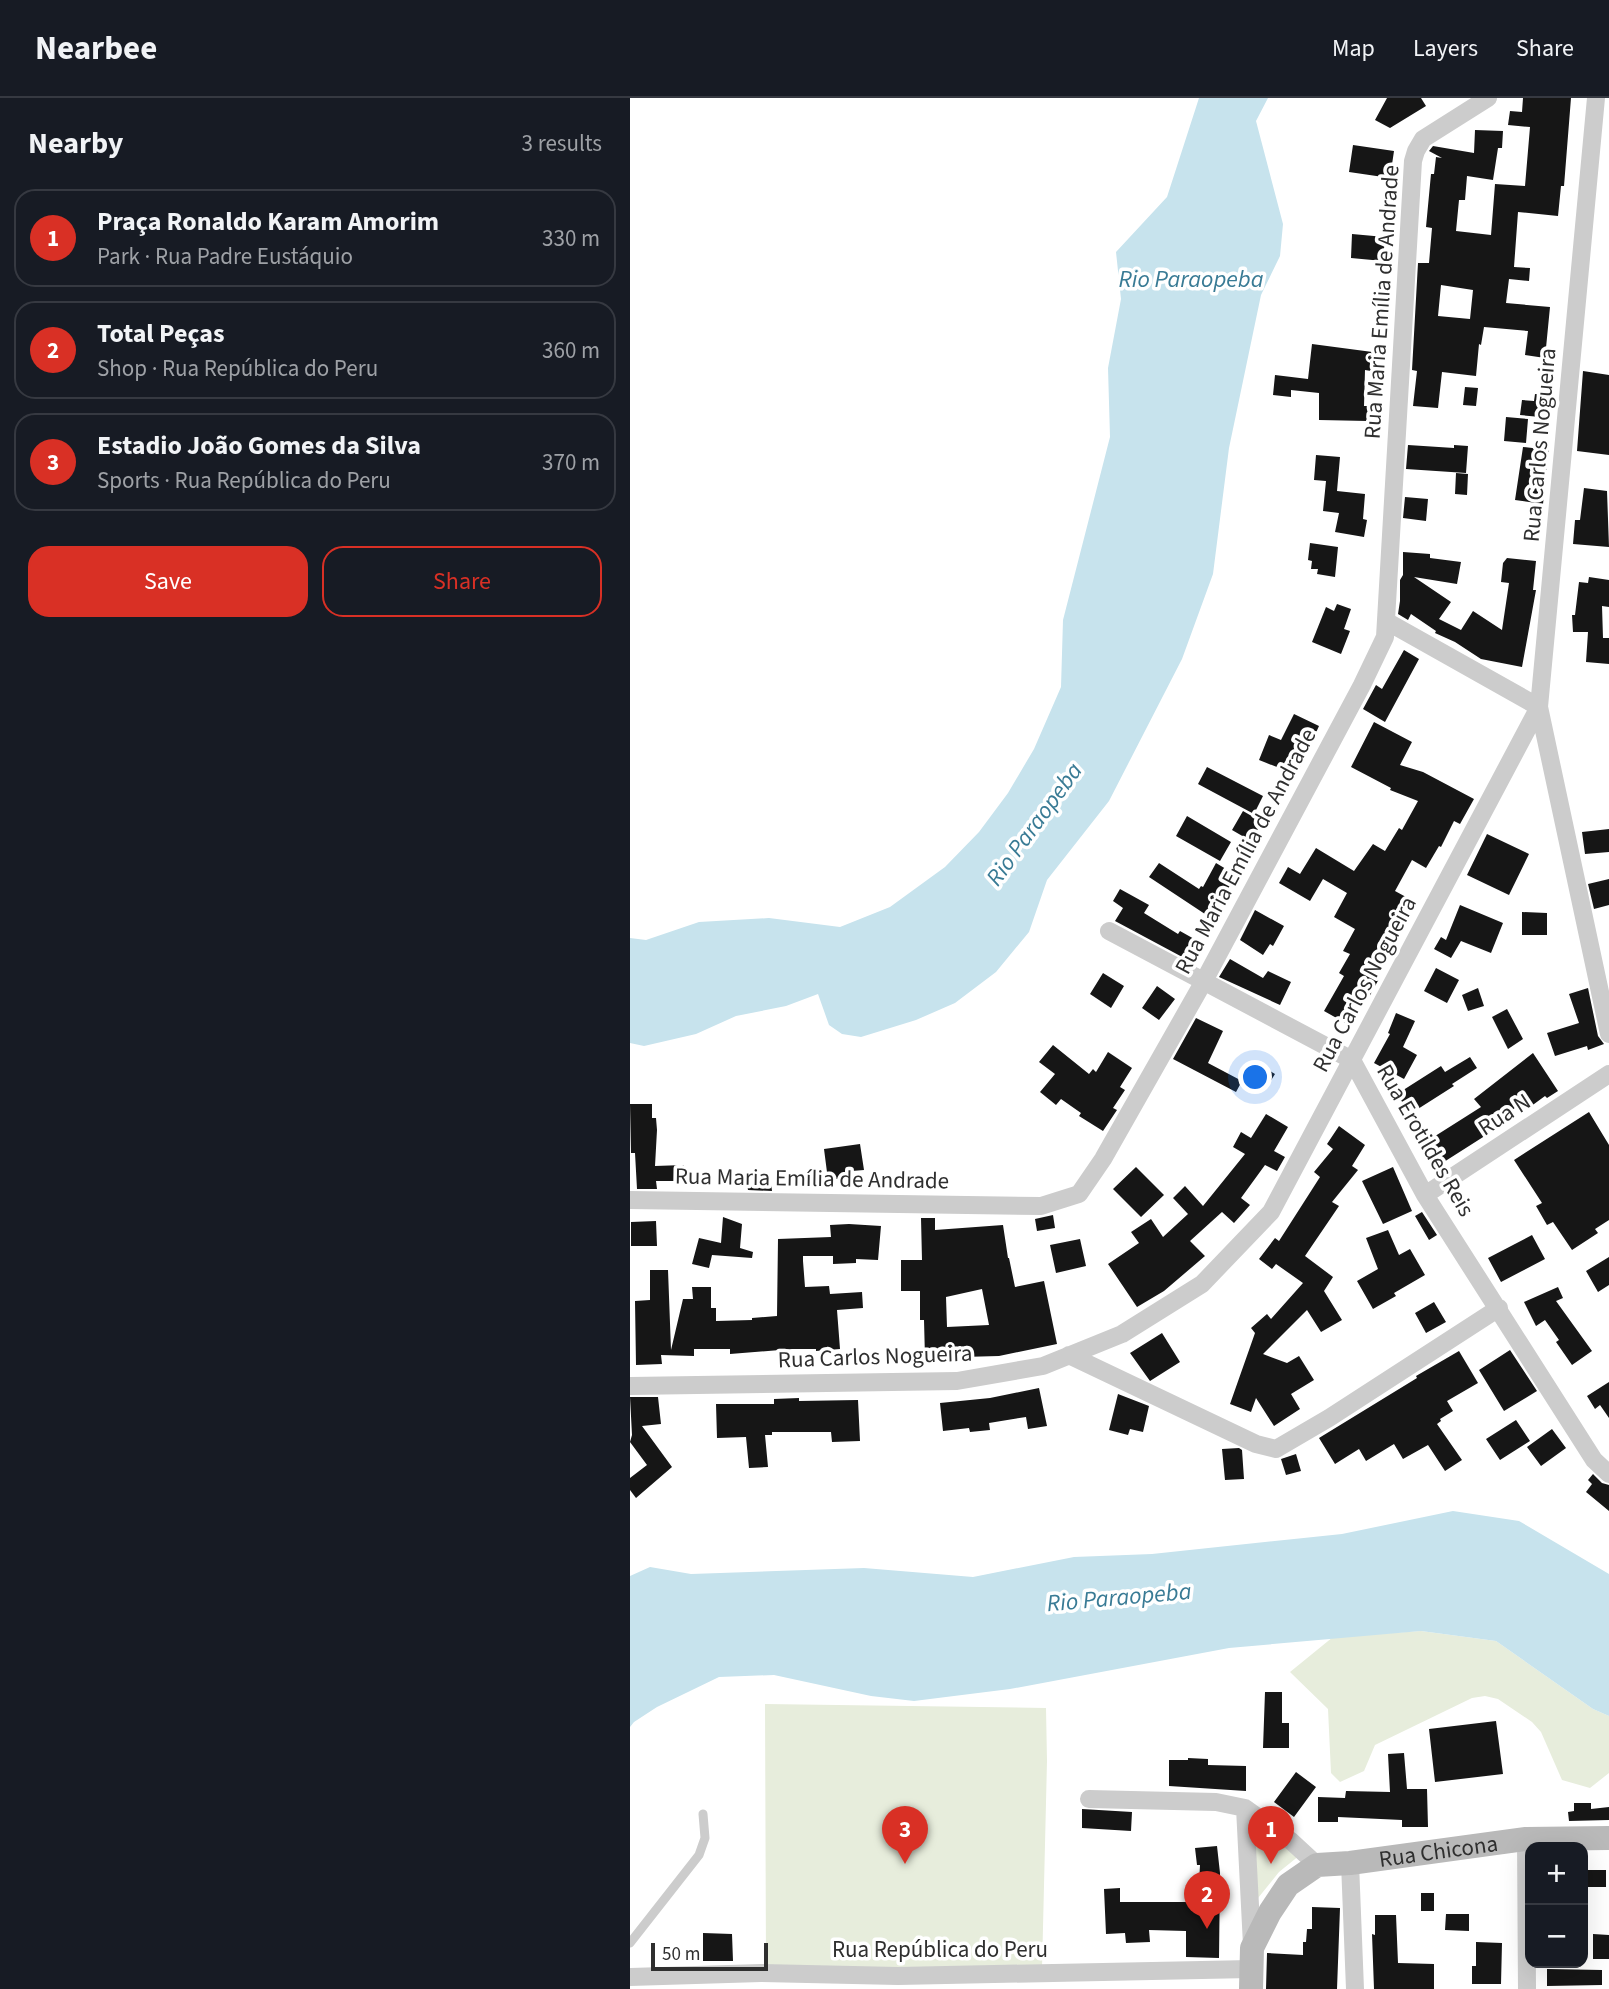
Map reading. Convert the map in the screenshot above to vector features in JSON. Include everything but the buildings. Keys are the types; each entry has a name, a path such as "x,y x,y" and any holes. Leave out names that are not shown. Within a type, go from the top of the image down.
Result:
{"main road":[{"name":"Rua Chicona","path":"1317,1865 1350,1863 1525,1839 1609,1838"},
{"path":"1251,1969 1270,1912 1286,1888 1317,1865"}],"street":[{"name":"Rua Maria Emília de Andrade","path":"630,1200 1041,1206 1079,1194 1103,1159 1204,981 1385,637 1413,161 1423,139 1488,98"},
{"name":"Rua Carlos Nogueira","path":"630,1386 957,1381 1042,1366 1122,1334 1202,1284 1271,1212 1539,707 1597,98"},
{"path":"1386,621 1539,707 1609,1034"},
{"name":"Rua Erotildes Reis","path":"1109,931 1352,1060 1425,1195 1594,1460 1609,1474"},
{"name":"Rua N","path":"1425,1195 1609,1074"},
{"path":"1069,1356 1256,1444 1276,1450 1329,1419 1499,1308"},
{"path":"1089,1799 1216,1801 1245,1808 1291,1840 1317,1865"},
{"path":"1245,1808 1251,1969"},
{"path":"1525,1839 1527,1989"},
{"path":"1350,1863 1355,1989"},
{"name":"Rua República do Peru","path":"630,1977 761,1973 898,1982 957,1982 1251,1969"}],"lane":[{"path":"630,1943 699,1855 705,1838 703,1814"}],"green space":[{"path":"1421,1631 1496,1641 1593,1709 1609,1716 1609,1773 1590,1788 1562,1780 1541,1732 1532,1722 1498,1699 1485,1696 1472,1698 1375,1745 1364,1771 1340,1782 1331,1773 1328,1709 1290,1672 1333,1637"},
{"path":"765,1704 1046,1708 1042,1969 766,1967"},
{"path":"1251,1819 1300,1855 1279,1872 1254,1903"}],"water":[{"name":"Rio Paraopeba","path":"1199,98 1268,98 1256,121 1283,224 1280,256 1261,295 1229,448 1213,574 1182,659 1109,801 1047,880 1029,932 996,972 955,1003 916,1020 861,1037 842,1034 829,1025 818,994 786,1006 736,1016 696,1034 644,1046 630,1043 630,938 646,940 699,922 769,918 840,927 890,907 945,867 979,832 1008,793 1034,749 1061,687 1063,620 1110,437 1108,368 1121,299 1116,252 1167,197"},
{"name":"Rio Paraopeba","path":"1453,1511 1519,1521 1609,1574 1609,1716 1593,1709 1496,1641 1421,1631 1229,1648 1010,1689 914,1701 871,1696 774,1675 719,1677 657,1707 630,1727 630,1576 650,1567 691,1574 864,1568 973,1577 1074,1557 1152,1554 1342,1534"}],"place":[{"name":"Estadio João Gomes da Silva","path":"905,1864"},
{"name":"Praça Ronaldo Karam Amorim","path":"1271,1864"},
{"name":"Total Peças","path":"1207,1929"}]}
